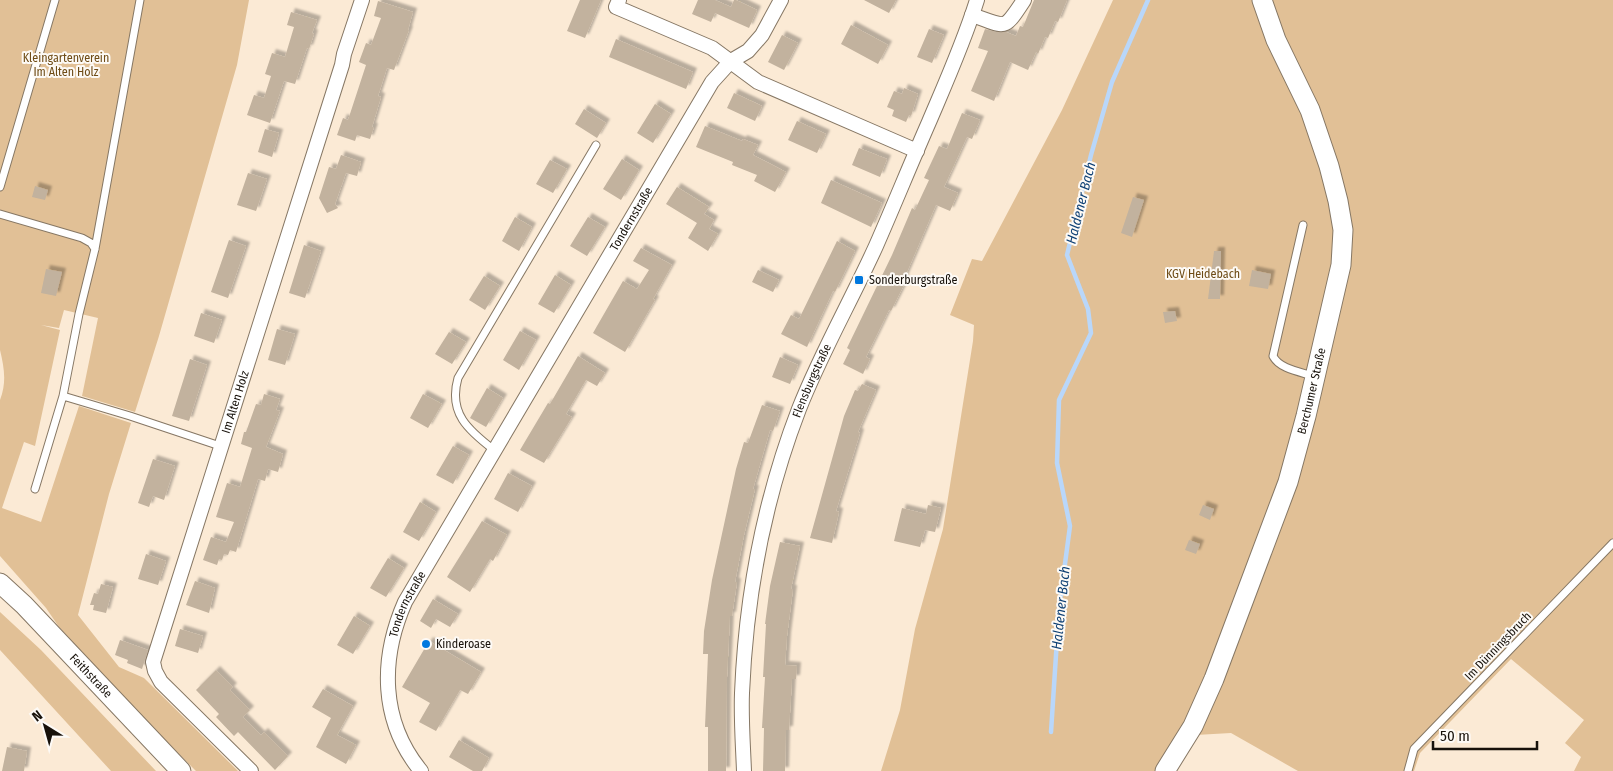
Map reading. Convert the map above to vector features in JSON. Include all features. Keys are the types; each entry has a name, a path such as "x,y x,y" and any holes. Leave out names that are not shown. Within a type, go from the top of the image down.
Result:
{"main road":[{"name":"Berchumer Straße","path":"1165,771 1193,726 1221,661 1288,482 1316,377 1338,281 1343,244 1338,201 1322,142 1308,104 1274,34 1262,0"},
{"name":"Feithstraße","path":"0,583 24,605 181,771"}],"street":[{"name":"Im Alten Holz","path":"251,771 161,682 152,662 362,0"},
{"path":"619,0 616,7 712,48 758,82 916,151"},
{"name":"Tondernstraße","path":"421,771 408,755 399,738 393,720 388,686 389,656 393,635 405,602 712,82 731,61 748,50 762,35 781,0"},
{"name":"Flensburgstraße","path":"744,771 742,695 746,642 758,548 773,490 799,409 821,359 876,247 966,35 977,0"},
{"path":"972,15 1002,25 1009,23 1024,0"}],"lane":[{"path":"0,187 55,0"},
{"path":"35,489 63,396 79,314 95,249 140,0"},
{"path":"494,450 475,436 462,421 455,396 458,378 596,145"},
{"path":"0,214 82,238 95,249"},
{"path":"1303,225 1273,356 1277,362 1285,367 1316,377"},
{"path":"63,396 220,446"},
{"name":"Im Dünningsbruch","path":"1408,771 1414,749 1613,543"}],"green space":[{"name":"Kleingartenverein Im Alten Holz","path":"0,0 249,0 237,65 159,336 135,412 82,396 98,318 64,310 59,328 41,325 60,330 35,446 24,442 2,508 41,522 79,406 131,423 109,494 78,615 119,667 144,678 238,771 196,771 146,721 59,627 46,608 0,556 0,400 4,381 4,369 0,350"},
{"name":"KGV Heidebach","path":"1113,0 1613,0 1613,771 1574,771 1581,757 1565,743 1584,720 1511,659 1420,753 1414,771 1298,771 1231,733 1178,736 1155,771 881,771 900,710 915,629 943,529 973,341 974,325 950,315 972,259 982,261 1062,110"},
{"path":"0,612 41,650 156,771 111,771 0,650"}],"building":[{"path":"580,0 601,0 585,38 567,31"},
{"path":"698,0 715,0 731,7 734,0 736,0 757,10 749,28 715,13 711,22 692,14"},
{"path":"864,0 896,0 889,13"},
{"path":"1034,0 1067,0 1058,22 1055,21 1048,38 1045,37 1038,54 1036,52 1028,70 1010,62 994,101 971,91 988,51 978,48 985,29 1006,32 1016,36 1020,26 1023,27"},
{"path":"378,1 413,12 409,30 394,70 387,68 378,96 381,97 370,139 357,135 355,141 337,135 343,118 348,120 366,65 359,62 366,43 371,45 381,18 374,16"},
{"path":"291,12 317,20 309,49 307,48 295,84 284,81 270,123 247,115 254,95 264,98 271,76 265,74 272,53 285,57 294,27 287,25"},
{"path":"851,25 888,45 878,64 841,44"},
{"path":"929,29 944,35 932,63 917,57"},
{"path":"782,35 798,43 784,70 768,62"},
{"path":"616,39 693,72 686,89 609,57"},
{"path":"904,88 918,94 911,116 909,115 906,122 892,116 894,110 887,107 894,91 902,94"},
{"path":"734,93 762,106 755,121 727,108"},
{"path":"655,104 671,114 653,143 637,133"},
{"path":"584,109 606,123 597,138 575,124"},
{"path":"962,113 980,120 972,139 967,137 944,187 958,193 950,211 936,205 904,279 906,281 891,311 889,310 866,357 870,359 863,374 843,364 850,350 847,348 892,255 912,208 915,210 929,180 924,178 939,146 947,149"},
{"path":"797,121 826,134 817,153 788,140"},
{"path":"705,126 742,141 743,139 758,145 753,155 786,172 775,192 754,181 757,175 732,165 733,162 696,147"},
{"path":"265,129 279,133 272,157 258,152"},
{"path":"859,148 887,159 880,177 852,165"},
{"path":"341,155 361,162 357,176 346,173 335,204 338,208 327,213 319,198 329,167 336,169"},
{"path":"622,159 639,170 621,200 603,189"},
{"path":"550,160 567,169 553,193 536,184"},
{"path":"248,173 267,179 256,211 237,205"},
{"path":"831,180 882,203 871,227 821,203"},
{"path":"35,186 48,190 45,200 32,197"},
{"path":"677,187 709,207 704,214 714,220 709,229 718,234 708,251 688,238 697,223 666,204"},
{"path":"1133,197 1144,200 1132,237 1121,233"},
{"path":"515,217 532,227 519,251 502,241"},
{"path":"588,217 605,227 587,256 570,246"},
{"path":"229,240 246,246 228,298 211,292"},
{"path":"837,241 855,251 835,292 833,291 807,347 781,334 791,315 799,319"},
{"path":"304,245 321,251 305,298 289,293"},
{"path":"641,248 672,265 653,299 655,300 625,352 593,333 623,281 637,289 649,270 633,261"},
{"path":"1214,251 1221,251 1220,299 1208,299"},
{"path":"46,269 62,272 56,296 41,293"},
{"path":"758,270 779,280 773,292 752,282"},
{"path":"1252,270 1271,274 1268,289 1249,286"},
{"path":"555,275 571,285 554,313 538,304"},
{"path":"484,276 500,286 485,310 469,300"},
{"path":"1175,311 1177,321 1165,323 1163,312"},
{"path":"201,313 222,320 214,343 194,336"},
{"path":"277,329 295,334 285,365 268,360"},
{"path":"520,331 536,340 519,370 503,360"},
{"path":"449,332 466,342 452,364 435,354"},
{"path":"578,356 605,373 597,386 586,380 566,414 572,417 544,463 520,450"},
{"path":"780,357 798,365 790,384 772,377"},
{"path":"190,359 207,365 189,421 172,416"},
{"path":"862,384 876,390 858,432 860,433 836,511 839,512 832,543 810,538 844,416 855,390 858,391"},
{"path":"487,388 503,398 486,427 470,418"},
{"path":"264,394 280,399 276,410 280,411 266,447 283,454 278,472 268,469 265,481 258,479 236,552 230,550 228,555 224,554 222,560 219,559 217,565 203,560 211,537 226,542 234,522 216,517 227,483 240,487 252,448 241,444 244,432 246,432 256,404 261,405"},
{"path":"423,394 442,404 428,428 410,418"},
{"path":"762,405 780,411 773,431 770,430 753,489 755,489 735,582 737,582 732,616 730,616 727,677 726,771 708,771 708,727 705,727 708,654 703,654 704,631 712,580 736,469 744,442 748,443"},
{"path":"453,446 469,455 453,484 436,475"},
{"path":"153,459 175,466 164,500 153,496 149,507 138,503"},
{"path":"508,473 532,486 518,512 494,499"},
{"path":"420,502 436,512 419,541 403,532"},
{"path":"928,505 941,508 935,532 925,530 920,547 894,541 902,508 926,514"},
{"path":"1203,505 1214,509 1210,520 1199,515"},
{"path":"482,521 507,535 493,561 490,559 470,592 447,577"},
{"path":"1189,540 1200,544 1196,554 1185,550"},
{"path":"780,542 800,546 791,589 793,589 785,665 797,666 796,679 792,679 789,730 786,730 785,771 763,771 764,728 762,728 765,677 763,677 765,624 770,586"},
{"path":"146,554 166,561 158,585 138,579"},
{"path":"388,558 404,568 386,597 370,588"},
{"path":"195,581 215,588 209,613 186,605"},
{"path":"101,584 113,587 106,613 93,610 94,605 90,605 94,593 98,594"},
{"path":"433,599 458,614 450,627 436,619 431,628 420,621"},
{"path":"354,616 370,626 353,654 337,645"},
{"path":"180,629 203,636 198,653 175,646"},
{"path":"120,640 148,650 142,669 127,663 128,660 115,655"},
{"path":"429,641 481,672 468,694 460,690 436,731 419,722 430,703 402,687"},
{"path":"216,670 233,687 230,690 250,710 243,717 261,735 264,732 288,756 275,770 238,732 234,736 216,717 219,714 196,690"},
{"path":"323,689 353,706 337,735 356,745 346,764 316,747 331,718 312,707"},
{"path":"459,740 489,758 482,771 473,771 449,757"},
{"path":"7,747 27,751 24,771 2,771"}],"waterway":[{"name":"Haldener Bach","path":"1051,732 1059,609 1070,526 1057,463 1059,400 1091,333 1088,309 1067,255 1091,155 1112,82 1148,0"}],"place":[{"name":"Sonderburgstraße","path":"859,280"},
{"name":"Kinderoase","path":"426,644"}]}
